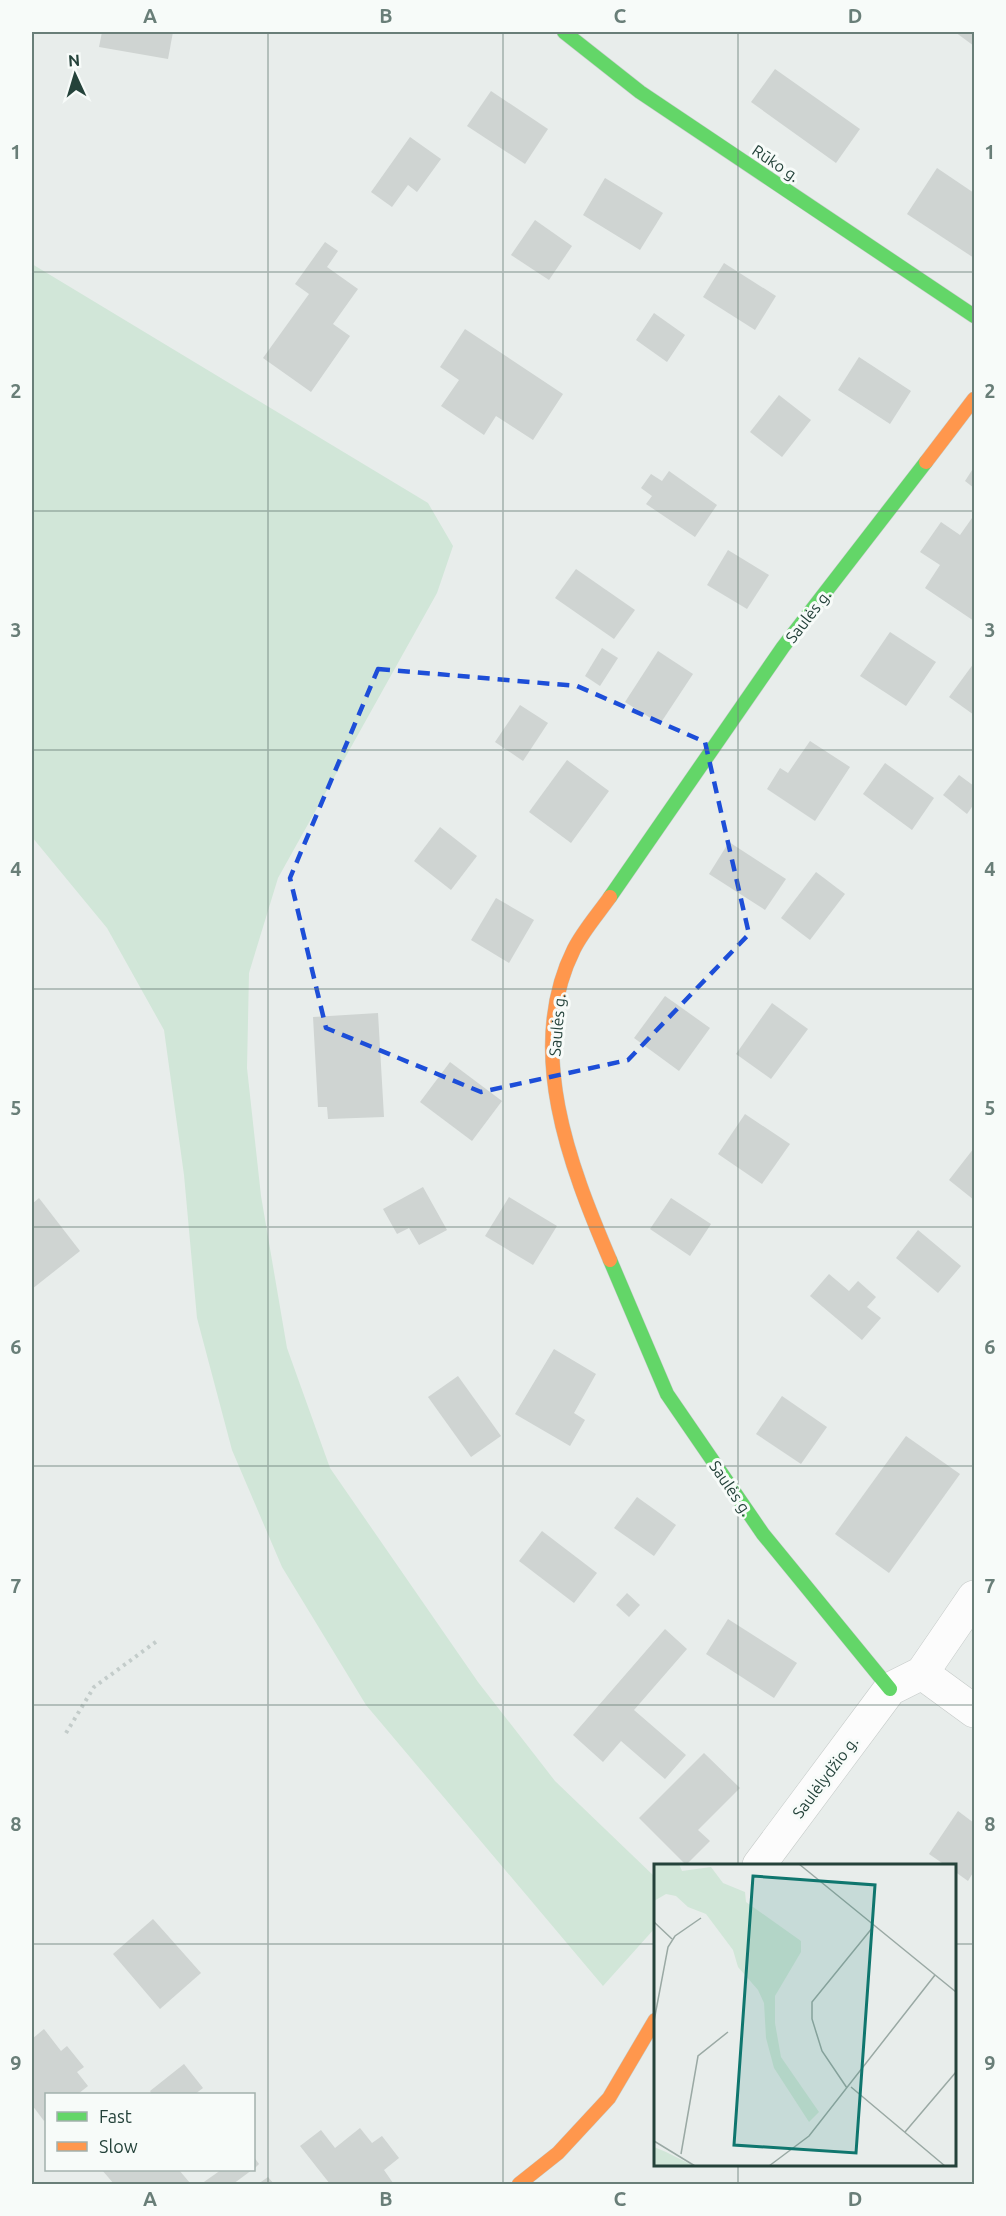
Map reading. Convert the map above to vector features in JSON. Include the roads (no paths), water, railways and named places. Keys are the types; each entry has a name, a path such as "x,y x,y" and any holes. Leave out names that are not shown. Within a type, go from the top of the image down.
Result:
{"street":[{"name":"Rūko g.","path":"564,32 640,92 975,316"},
{"name":"Saulės g.","path":"890,1689 763,1534 667,1394 591,1216 564,1138 556,1091 552,1046 556,999 574,949 783,647 975,399"},
{"path":"890,1689 922,1673 975,1597"},
{"path":"922,1673 975,1711"},
{"name":"Saulėlydžio g.","path":"760,1864 890,1689"},
{"path":"519,2184 558,2153 609,2098 654,2022"}]}
